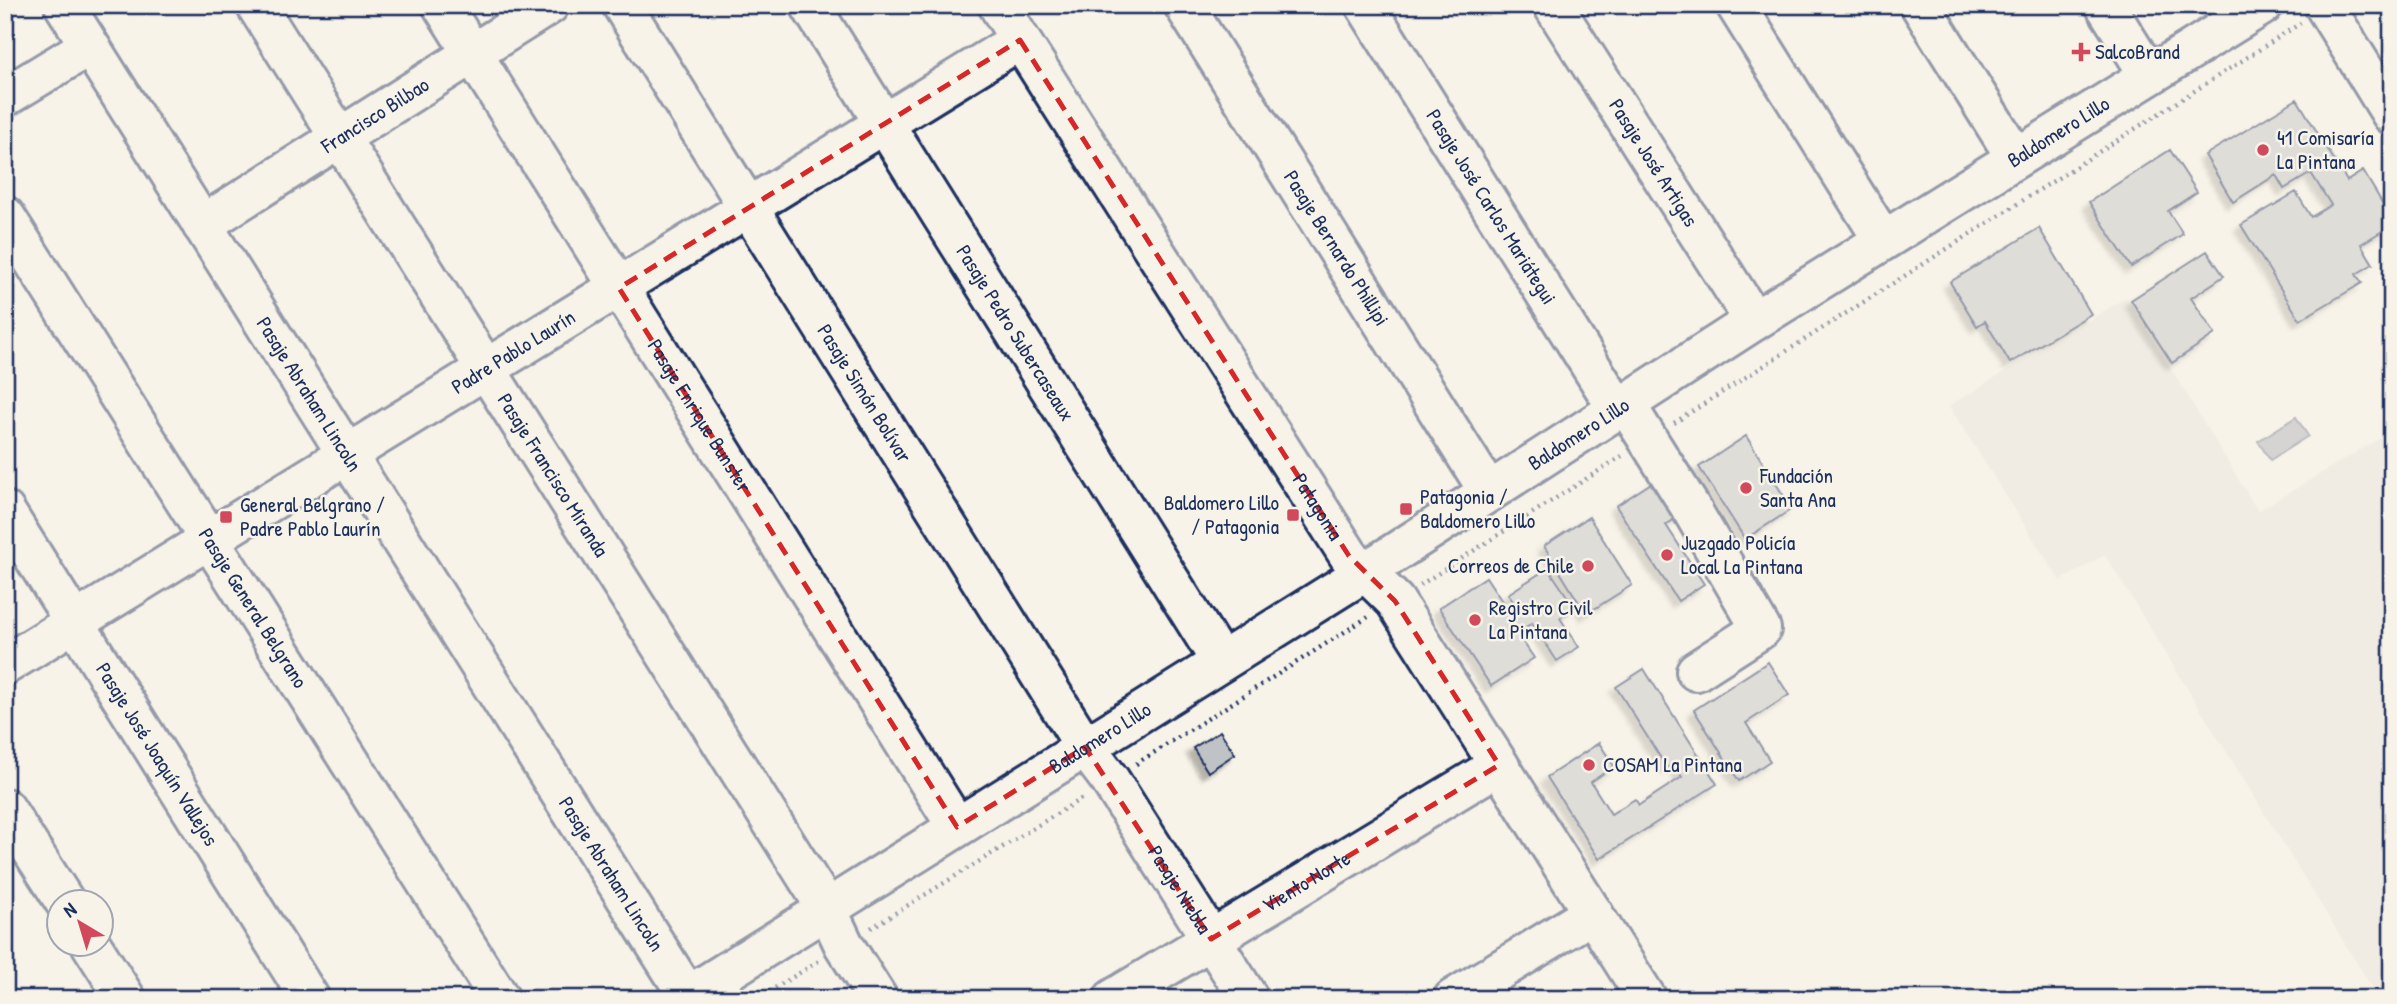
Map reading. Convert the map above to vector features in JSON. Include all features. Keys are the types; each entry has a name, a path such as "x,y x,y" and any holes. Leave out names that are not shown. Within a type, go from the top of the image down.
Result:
{"street":[{"name":"Pasaje Abraham Lincoln","path":"64,5 685,997"},
{"name":"Pasaje Francisco Miranda","path":"256,5 827,909 844,945 878,999"},
{"name":"Pasaje Enrique Bunster","path":"442,5 957,827"},
{"name":"Francisco Bilbao","path":"202,225 549,5"},
{"name":"Pasaje Simón Bolívar","path":"622,5 1085,747 1110,780"},
{"name":"Pasaje Pedro Subercaseaux","path":"810,5 1221,662"},
{"name":"Patagonia","path":"998,5 1349,556 1395,601 1647,999"},
{"name":"Pasaje Bernardo Phillipi","path":"1184,5 1489,492"},
{"name":"Pasaje José Carlos Mariátegui","path":"1365,5 1621,405 1647,439 1689,505 1760,629 1696,671"},
{"name":"Pasaje José Artigas","path":"1553,5 1754,321"},
{"path":"1736,5 1883,240"},
{"path":"1920,5 2016,158"},
{"path":"2105,5 2149,75"},
{"name":"Baldomero Lillo","path":"685,997 1365,572 1754,321 2263,5"},
{"path":"2324,6 2392,115"},
{"name":"Padre Pablo Laurín","path":"5,665 1020,40"},
{"path":"5,97 89,46"},
{"name":"Pasaje General Belgrano","path":"5,216 499,999"},
{"name":"Pasaje José Joaquín Vallejos","path":"5,511 310,999"},
{"name":"Viento Norte","path":"1113,999 1499,765"},
{"name":"Pasaje Niebla","path":"1110,780 1249,999"},
{"path":"5,807 56,888"},
{"path":"1453,999 1593,913"},
{"path":"100,958 126,999"}],"path":[{"path":"757,999 1395,601 2324,6"}],"highlighted area":[{"path":"1020,40 1349,556 1395,601 1499,765 1211,939 1085,747 957,827 619,288"}],"shaded area":[{"path":"2127,297 2258,511 2392,431 2392,999 2379,999 2105,555 2060,581 1949,406"},
{"path":"2296,417 2308,436 2270,460 2258,441"}],"building":[{"path":"2297,99 2347,181 2363,171 2392,219 2392,225 2361,244 2373,264 2356,274 2362,283 2300,320 2241,225 2296,192 2311,217 2331,205 2311,173 2284,189 2276,175 2233,202 2205,155"},
{"path":"2170,150 2197,192 2168,211 2183,234 2131,267 2089,202"},
{"path":"2039,228 2091,314 2010,363 1985,321 1977,326 1950,282"},
{"path":"2207,251 2224,276 2191,298 2215,334 2172,363 2131,300"},
{"name":"Fundación Santa Ana","path":"1746,436 1792,509 1745,539 1699,467"},
{"name":"Juzgado Policía Local La Pintana","path":"1662,476 1685,512 1666,525 1704,584 1678,601 1616,506"},
{"name":"Correos de Chile","path":"1589,517 1632,585 1586,614 1544,546"},
{"path":"1548,568 1575,608 1560,618 1579,647 1557,661 1532,623 1517,633 1534,658 1491,686 1439,608 1486,577 1511,615 1519,610 1508,594"},
{"path":"1768,662 1789,695 1746,723 1770,761 1739,781 1694,710"},
{"name":"COSAM La Pintana","path":"1644,669 1717,784 1599,859 1547,777 1599,743 1614,766 1591,782 1611,814 1635,799 1639,805 1682,777 1673,763 1667,768 1616,687"},
{"path":"1220,731 1235,754 1208,772 1193,748"}],"place":[{"name":"SalcoBrand","path":"2081,52"},
{"name":"41 Comisaría La Pintana","path":"2263,150"},
{"name":"Fundación Santa Ana","path":"1746,488"},
{"name":"Patagonia / Baldomero Lillo","path":"1406,509"},
{"name":"Baldomero Lillo / Patagonia","path":"1293,515"},
{"name":"General Belgrano / Padre Pablo Laurín","path":"226,517"},
{"name":"Juzgado Policía Local La Pintana","path":"1667,555"},
{"name":"Correos de Chile","path":"1588,566"},
{"name":"Registro Civil La Pintana","path":"1475,620"},
{"name":"COSAM La Pintana","path":"1589,765"}]}
